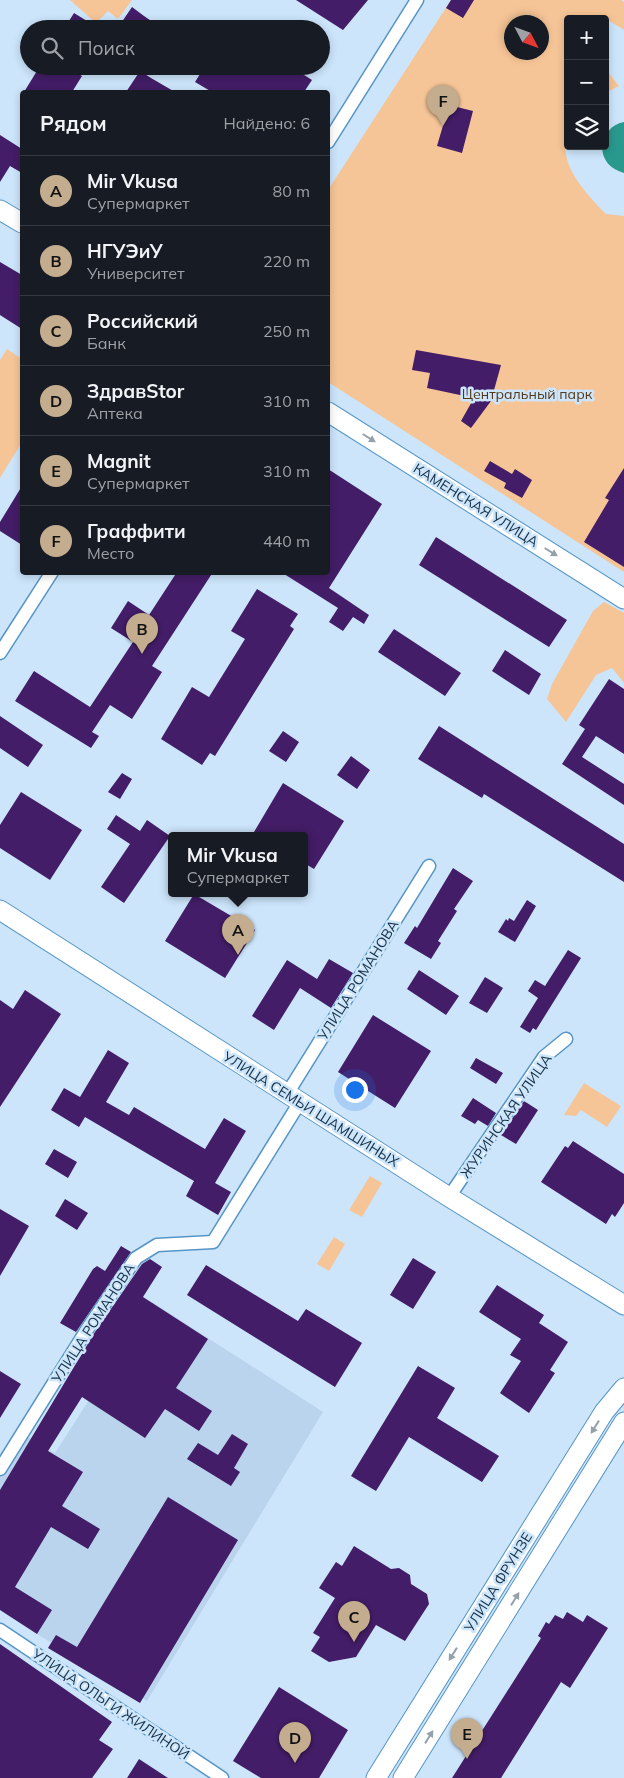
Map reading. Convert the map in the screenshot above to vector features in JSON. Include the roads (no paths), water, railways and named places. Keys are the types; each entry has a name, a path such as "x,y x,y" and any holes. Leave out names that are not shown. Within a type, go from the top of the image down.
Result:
{"street":[{"path":"330,139 418,0"},
{"path":"0,211 20,222"},
{"name":"КАМЕНСКАЯ УЛИЦА","path":"330,413 624,599"},
{"path":"0,653 50,575"},
{"name":"УЛИЦА РОМАНОВА","path":"0,1470 88,1328 136,1258 157,1245 213,1242 293,1098 429,866"},
{"name":"УЛИЦА СЕМЬИ ШАМШИНЫХ","path":"0,910 449,1197 624,1305"},
{"name":"ЖУРИНСКАЯ УЛИЦА","path":"449,1197 544,1057 566,1039"},
{"name":"УЛИЦА ФРУНЗЕ","path":"376,1778 604,1412 624,1388"},
{"name":"УЛИЦА ФРУНЗЕ","path":"404,1778 624,1422"},
{"name":"УЛИЦА ОЛЬГИ ЖИЛИНОЙ","path":"0,1630 222,1778"}],"place":[{"name":"Граффити","path":"443,126"},
{"name":"НГУЭиУ","path":"142,654"},
{"name":"Mir Vkusa","path":"238,955"},
{"name":"Российский","path":"354,1642"},
{"name":"Magnit","path":"467,1759"},
{"name":"ЗдравStor","path":"295,1763"}],"park label":[{"name":"Центральный парк","path":"527,394"}]}
